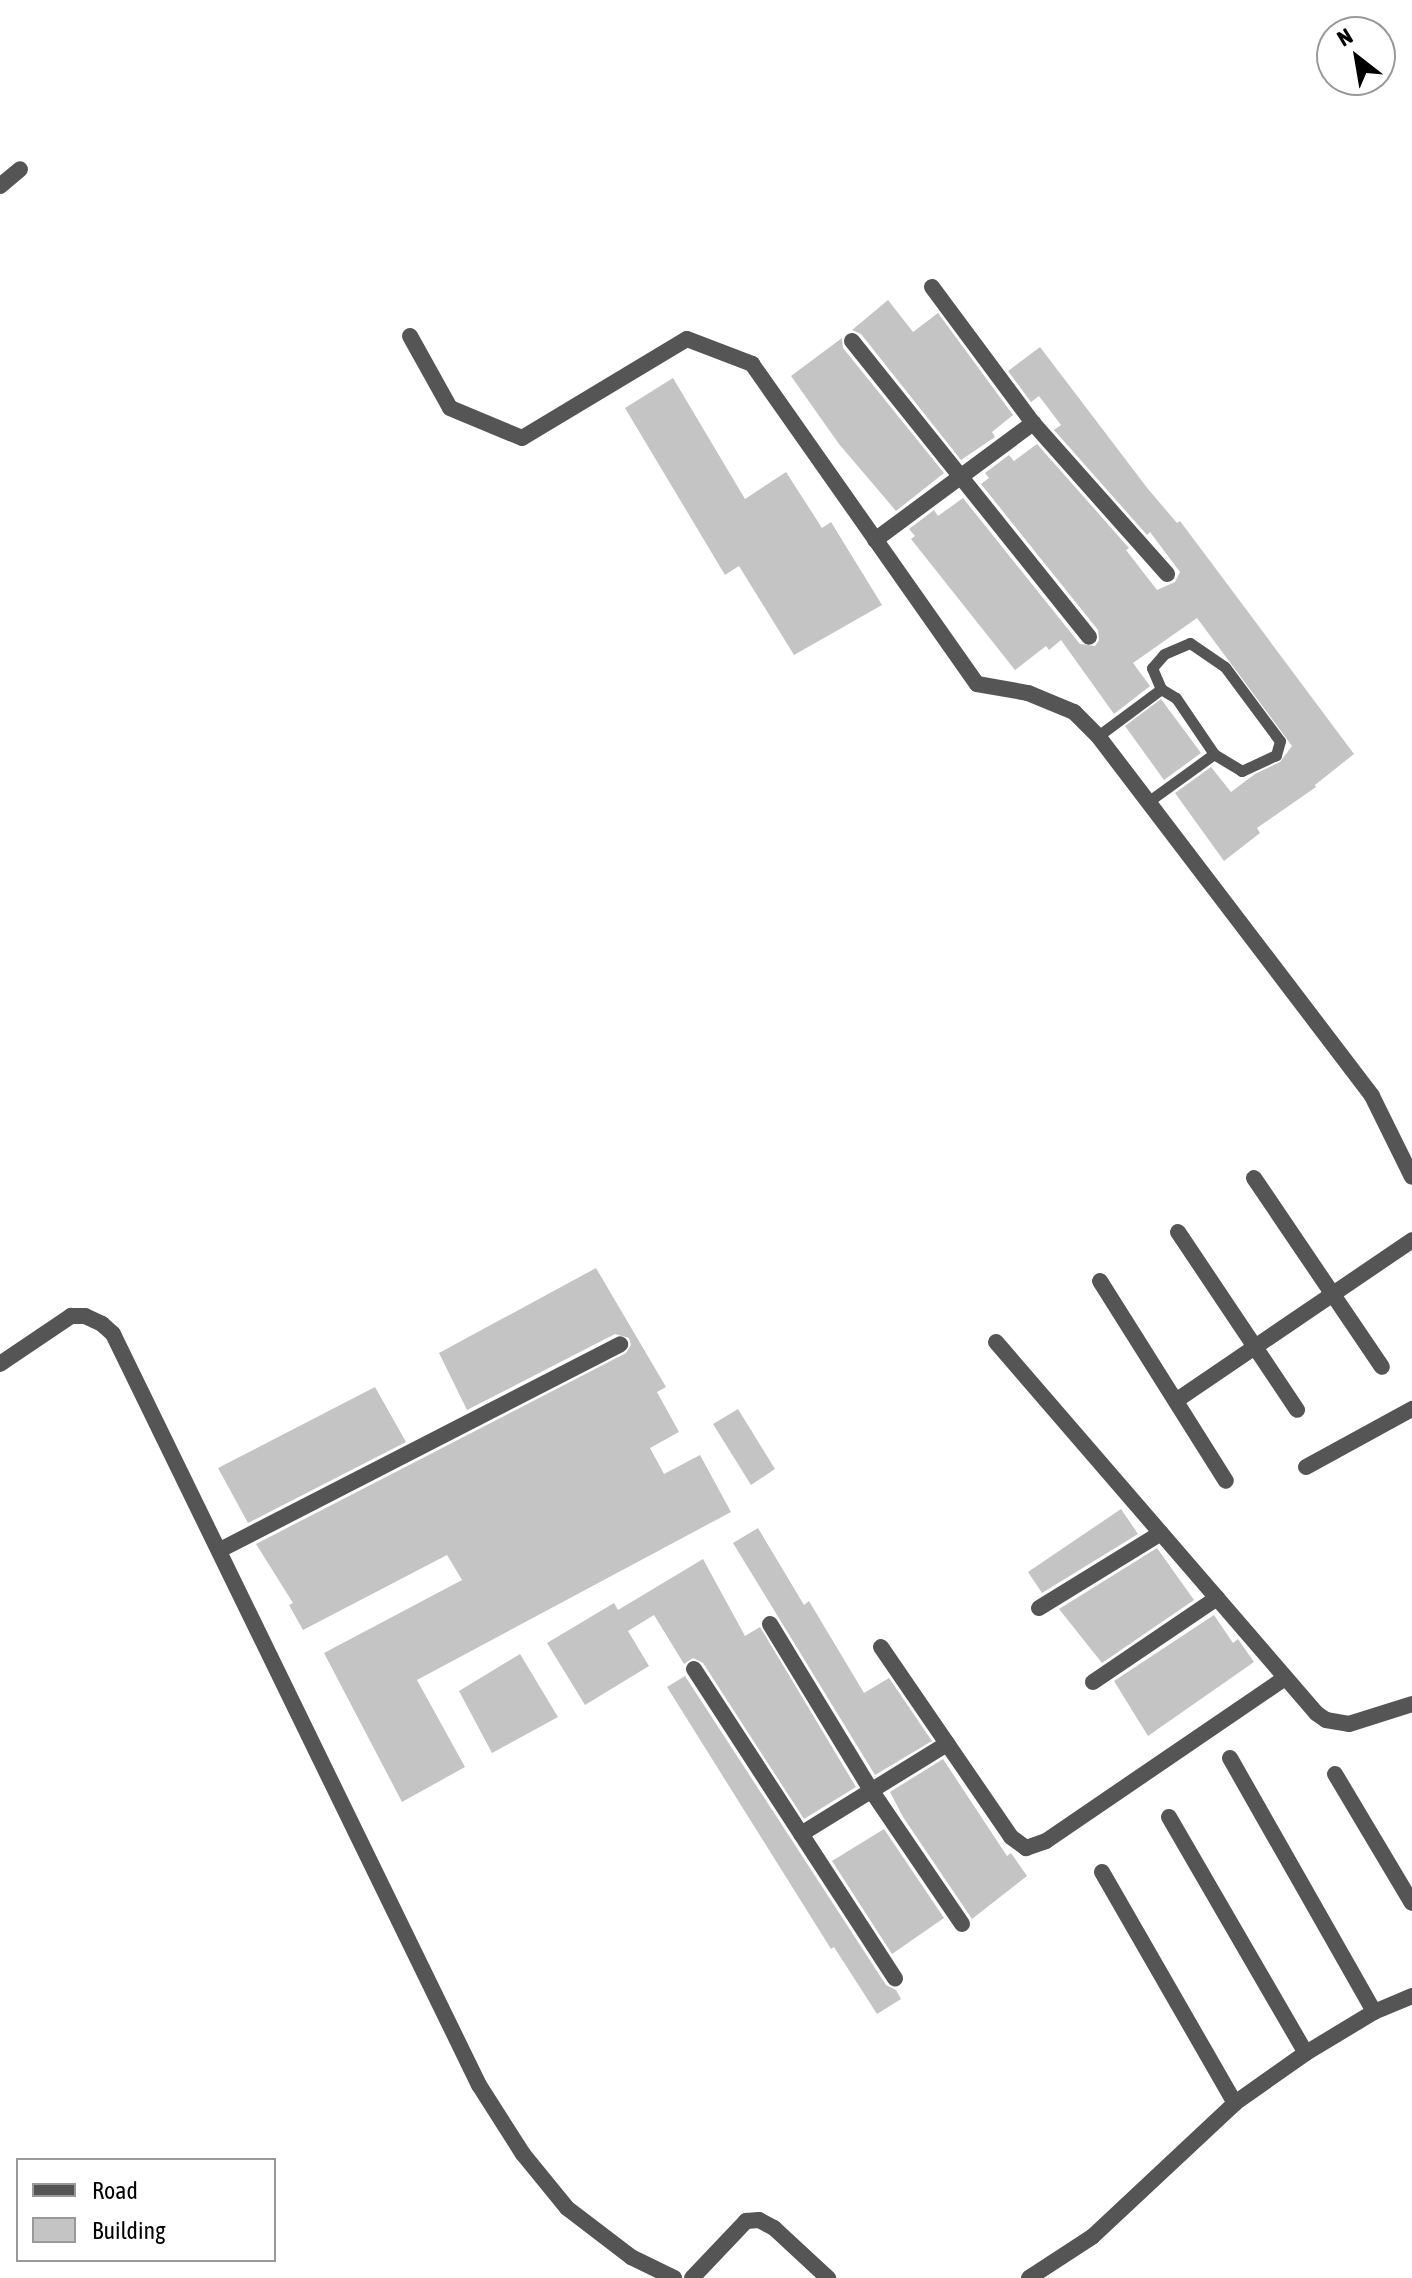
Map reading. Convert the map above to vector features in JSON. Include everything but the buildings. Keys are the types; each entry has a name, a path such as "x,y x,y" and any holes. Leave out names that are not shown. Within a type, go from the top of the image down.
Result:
{"street":[{"path":"0,186 20,169"},
{"path":"932,287 1033,423 1167,574"},
{"path":"410,336 450,408 522,438 687,339 752,364 977,684 1028,693 1074,712 1098,736 1372,1096 1412,1177"},
{"path":"852,341 1089,637"},
{"path":"875,540 1033,423"},
{"path":"1254,1178 1382,1367"},
{"path":"1178,1232 1297,1410"},
{"path":"1177,1400 1412,1240"},
{"path":"1100,1281 1226,1481"},
{"path":"0,1364 71,1316 85,1316 102,1324 120,1348 473,2072 500,2120 567,2208 631,2257 674,2278"},
{"path":"996,1342 1316,1713 1338,1724 1349,1724 1412,1704"},
{"path":"220,1550 620,1344"},
{"path":"1306,1467 1412,1409"},
{"path":"1039,1608 1161,1533"},
{"path":"1093,1682 1217,1598"},
{"path":"770,1624 871,1790 962,1924"},
{"path":"881,1647 1011,1837 1026,1848 1046,1841 1285,1678"},
{"path":"694,1669 895,1979"},
{"path":"801,1834 947,1744"},
{"path":"1230,1758 1374,2012"},
{"path":"1335,1774 1412,1903"},
{"path":"1169,1817 1306,2053"},
{"path":"1102,1872 1235,2103"},
{"path":"1029,2278 1092,2237 1235,2103 1306,2053 1374,2012 1412,1996"},
{"path":"692,2278 746,2221 759,2220 774,2228 828,2278"}],"lane":[{"path":"1190,643 1225,667 1280,741 1276,755 1242,771 1214,754 1176,698 1161,689 1152,668 1164,654 1190,643"},
{"path":"1098,736 1161,689"},
{"path":"1149,801 1214,754"}]}
